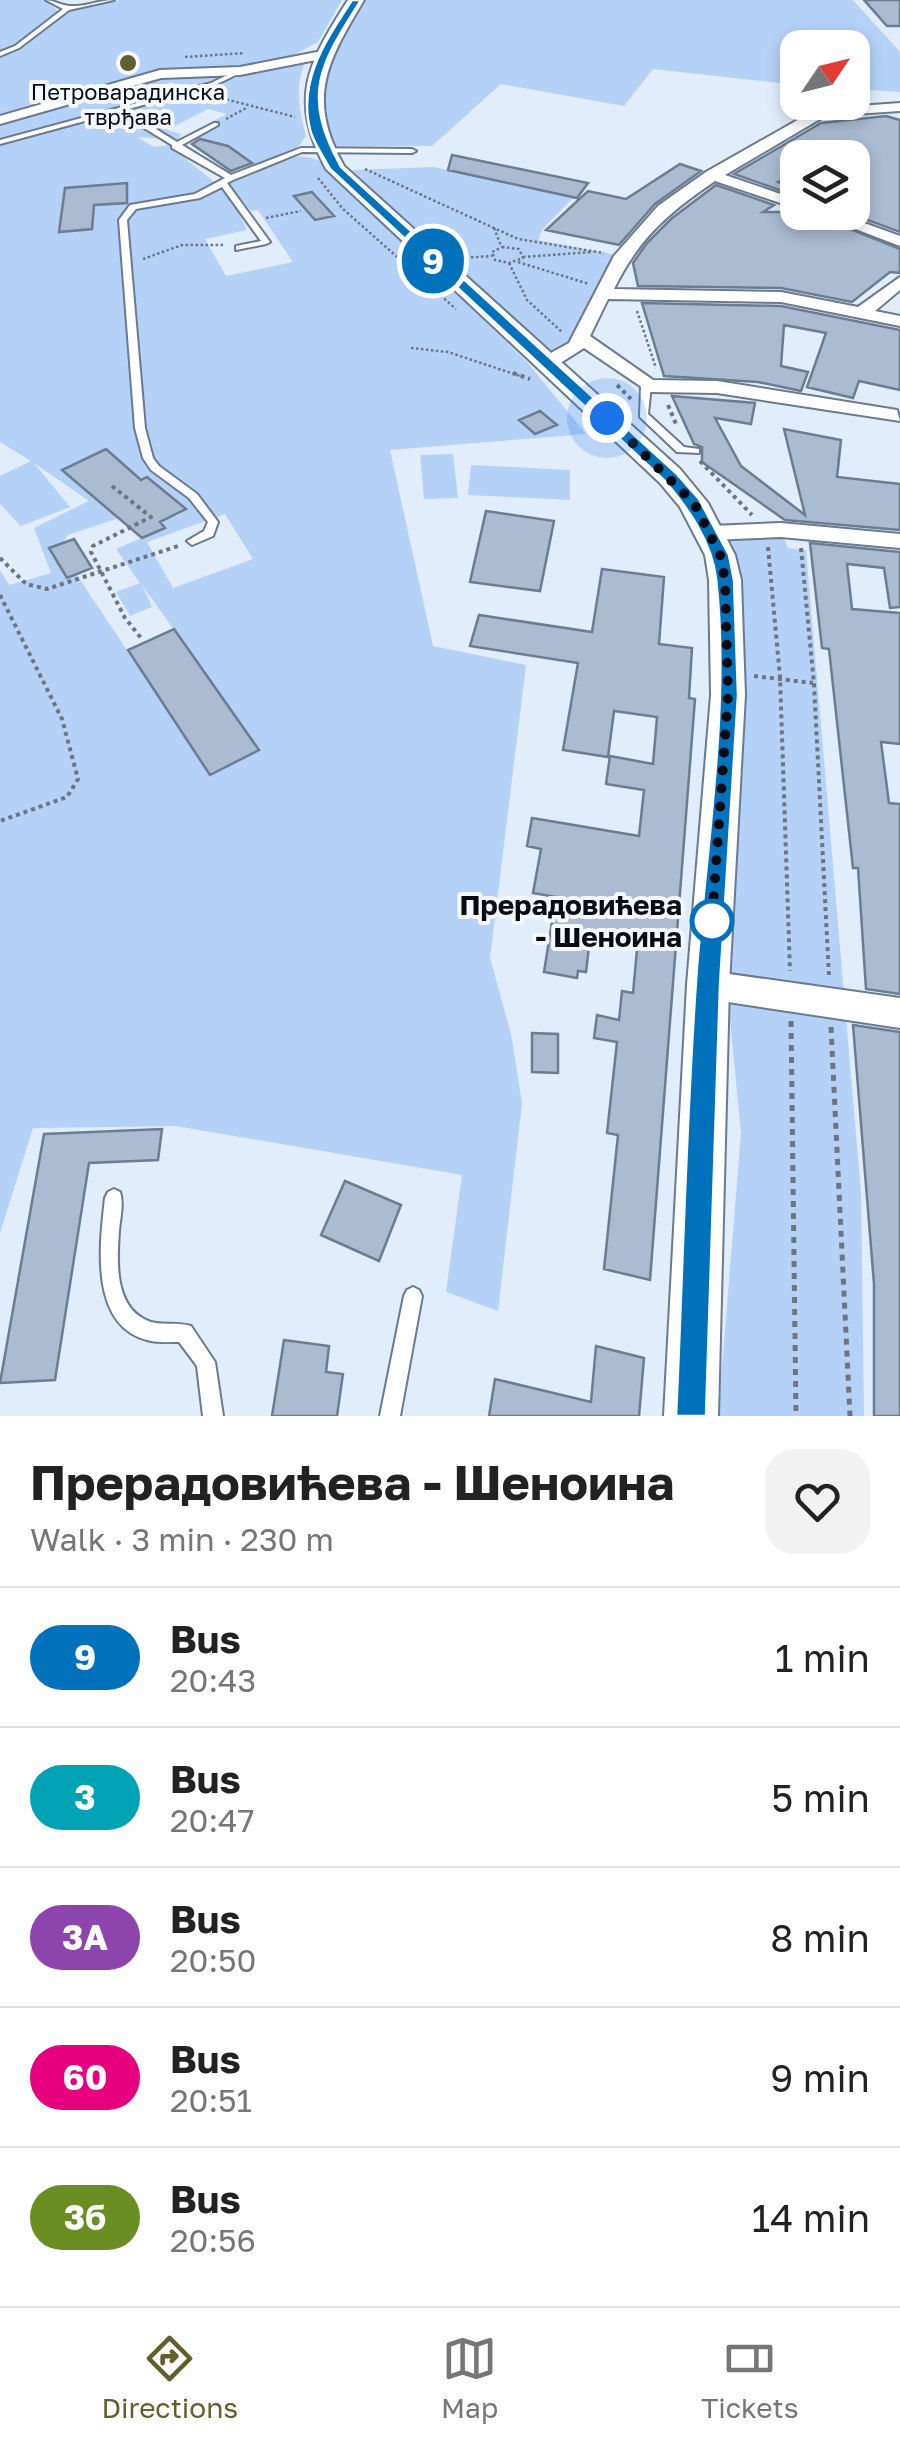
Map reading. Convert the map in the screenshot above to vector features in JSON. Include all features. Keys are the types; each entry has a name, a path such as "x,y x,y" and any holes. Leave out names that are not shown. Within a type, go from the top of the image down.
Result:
{"main road":[{"path":"356,0 322,55 314,84 314,116 324,148 348,182 534,366 670,476 694,503 712,533 725,580 728,695 708,985 695,1415"}],"street":[{"path":"0,120 160,74 240,71 322,55"},
{"path":"534,366 570,352 581,338 601,291 622,256 655,216 711,176 822,112 900,107"},
{"path":"711,176 780,199"},
{"path":"869,230 900,241"},
{"path":"862,313 900,282"},
{"path":"601,291 781,298 900,321"},
{"path":"581,338 654,385 717,387 897,416"},
{"path":"712,533 792,530 900,541"},
{"path":"708,985 900,1013"}],"lane":[{"path":"50,0 64,8"},
{"path":"0,54 17,48 64,8 112,0"},
{"path":"0,142 200,87 240,71"},
{"path":"118,109 226,180 266,242 239,248"},
{"path":"175,146 216,124"},
{"path":"192,542 208,533 212,522 193,496 168,479 148,458 136,398 125,269 126,212 142,204 204,194 226,180 301,150 412,151"},
{"path":"654,385 642,416 680,450 695,451"},
{"path":"114,1198 109,1258 118,1308 144,1330 184,1332 206,1362 213,1416"},
{"path":"390,1416 412,1296"}],"path":[{"path":"200,87 248,107 285,115"},
{"path":"216,124 248,107"},
{"path":"301,150 326,191 343,209 458,311"},
{"path":"347,150 360,167 518,239 622,256"},
{"path":"252,220 301,211"},
{"path":"494,228 502,247"},
{"path":"125,269 178,245 210,242 239,248"},
{"path":"492,256 502,247 519,249 523,257"},
{"path":"518,262 523,257 594,252"},
{"path":"450,258 492,256 601,291"},
{"path":"631,294 654,385"},
{"path":"411,348 448,352 530,378 534,366"},
{"path":"112,486 152,517 94,546 91,552 102,568 120,614 141,638"},
{"path":"792,530 801,548 814,684 850,1416"},
{"path":"0,558 26,584 47,589 102,568 192,542"},
{"path":"0,595 62,718 78,779 66,797 0,821"},
{"path":"744,676 814,684"}],"shaded area":[{"path":"0,0 44,0 58,11 14,47 0,53"},
{"path":"120,0 342,0 318,42 290,57 235,68 169,70 0,116 0,55 14,52 64,12"},
{"path":"364,0 853,0 900,52 900,92 870,90 870,30 780,30 780,83 653,69 624,106 501,84 432,146 332,146 321,108 323,77 354,11 358,12"},
{"path":"306,61 299,98 306,136 297,148 245,168 234,160 242,156 232,155 228,146 192,140 218,126 211,122 227,114 208,109 167,130 181,134 179,140 137,137 154,147 169,145 230,195 247,230 205,239 226,276 293,262 258,210 251,211 227,184 285,158 309,157 320,161 527,362 586,434 390,450 433,646 526,665 490,958 511,1034 522,1103 498,1311 446,1292 462,1175 176,1126 33,1128 0,1233 0,570 9,585 51,573 34,528 89,501 34,463 70,507 21,526 0,504 0,476 31,461 0,442 0,123 157,77 228,75 187,88 170,82 159,90 175,93 126,107 186,97 215,105 226,101 215,90 227,80","holes":["147,477 185,508 179,515 158,519 164,528 116,549 140,583 116,592 130,616 152,607 142,585 259,749 210,774 76,574 62,544 68,535 119,518 128,484","225,514 253,559 173,588 147,542"]},
{"path":"434,167 573,198 542,230 538,240 622,256 570,352 549,353 352,170"},
{"path":"453,454 458,498 424,499 420,455"},
{"path":"471,465 570,470 570,500 468,495"},
{"path":"781,530 788,548 806,550 861,1193 864,1416 718,1416 741,1133 725,969 711,533"}],"building":[{"path":"864,0 900,0 900,26 887,26"},
{"path":"870,118 900,120 900,232 870,221 870,140 792,140 821,123"},
{"path":"200,139 228,146 252,163 231,171 192,144"},
{"path":"780,147 780,190 734,174"},
{"path":"452,155 588,183 577,198 448,170"},
{"path":"680,164 701,171 655,204 619,245 546,230 588,191 626,199"},
{"path":"127,183 127,203 94,205 92,229 59,232 65,188"},
{"path":"716,185 774,205 763,212 780,212 780,230 853,230 900,249 900,273 890,272 852,302 781,288 638,286 633,263 671,219"},
{"path":"312,192 334,216 315,220 294,196"},
{"path":"642,303 781,306 900,330 900,390 859,381 853,398 807,387 826,333 784,325 781,366 808,372 801,391 758,382 664,376"},
{"path":"672,396 755,403 751,424 715,418 741,466 805,515 784,429 841,440 837,477 900,484 900,530 785,520 702,462 702,447 694,444"},
{"path":"540,411 557,425 535,434 519,420"},
{"path":"106,449 141,480 147,477 186,509 160,522 165,528 142,538 62,470"},
{"path":"486,511 554,521 540,591 470,582"},
{"path":"74,539 92,568 67,578 49,548"},
{"path":"810,543 900,552 900,607 890,608 884,568 847,564 852,609 900,613 900,744 881,742 889,803 900,804 900,994 866,989 858,868 853,868 829,649 822,648"},
{"path":"602,569 664,577 659,644 692,648 689,698 695,699 650,1280 604,1269 618,1135 607,1133 617,1042 594,1038 597,1015 619,1020 622,991 633,993 638,939 591,930 586,972 578,971 577,978 544,972 556,897 533,893 541,849 527,846 532,818 639,836 644,790 606,784 610,756 653,764 657,717 614,711 608,757 563,750 578,663 470,646 479,615 592,632"},
{"path":"174,629 259,750 210,775 128,650"},
{"path":"853,1025 900,1032 900,1416 874,1416 874,1284"},
{"path":"532,1033 558,1034 558,1073 532,1072"},
{"path":"162,1129 158,1160 89,1163 55,1380 0,1383 44,1134"},
{"path":"345,1181 401,1205 379,1261 321,1235"},
{"path":"284,1340 329,1346 326,1372 343,1374 337,1416 272,1416"},
{"path":"596,1346 644,1358 639,1416 489,1416 495,1379 591,1402"}],"bus line":[{"name":"9","path":"356,0 322,55 314,84 316,133 336,169 670,476 694,503 720,555 725,580 728,695 708,985 691,1416"}],"place":[{"name":"Петроварадинска тврђава","path":"128,63"},
{"name":"Прерадовићева - Шеноина","path":"712,921"}],"route":[{"path":"607,418 694,503 720,555 725,580 728,695 712,921"}]}
